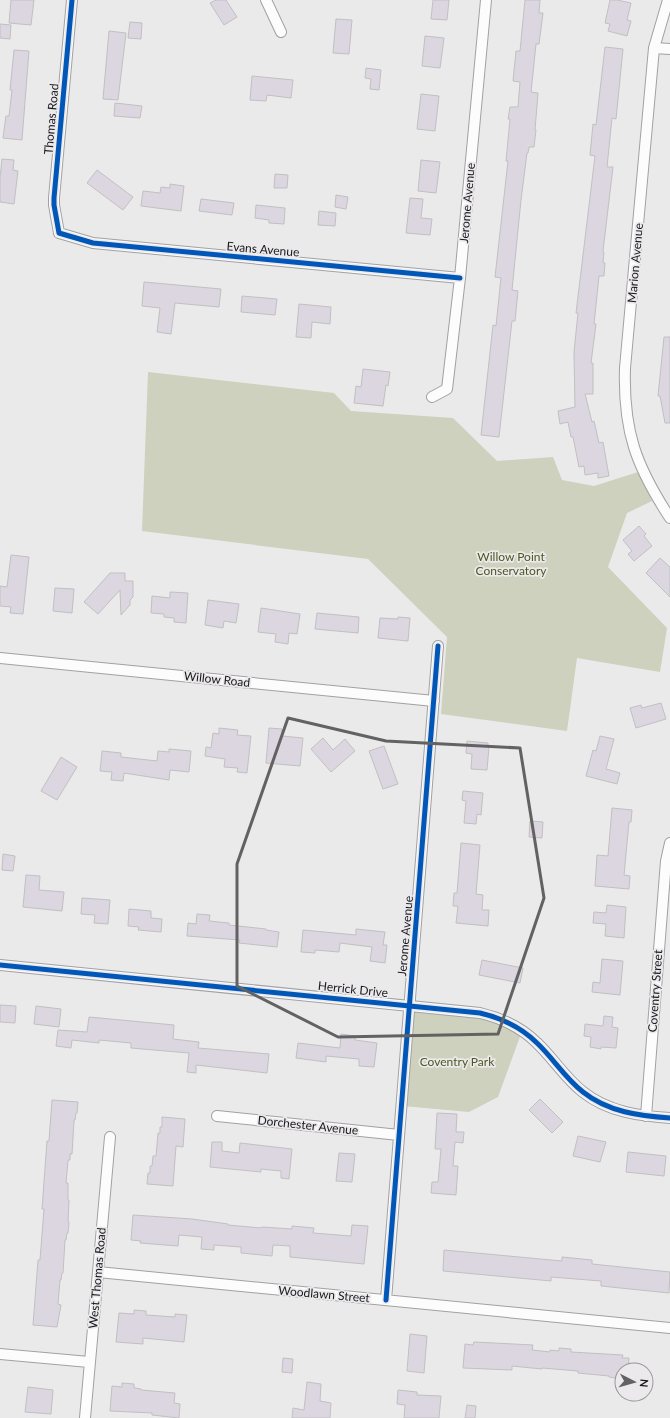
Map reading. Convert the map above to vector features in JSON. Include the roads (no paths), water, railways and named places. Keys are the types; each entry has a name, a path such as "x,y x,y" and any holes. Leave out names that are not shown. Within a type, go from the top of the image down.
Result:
{"street":[{"name":"Thomas Road","path":"66,235 59,233 54,198 72,0"},
{"path":"266,0 281,32"},
{"name":"Jerome Avenue","path":"432,398 447,389 460,278 486,0"},
{"name":"Marion Avenue","path":"668,0 654,48 624,392 628,425 635,452 648,482 670,518"},
{"path":"654,48 670,49"},
{"name":"Evans Avenue","path":"66,235 93,243 460,278"},
{"name":"Jerome Avenue","path":"386,1300 438,646"},
{"name":"Willow Road","path":"0,658 434,701"},
{"name":"Coventry Street","path":"646,1116 666,861 670,843"},
{"name":"Herrick Drive","path":"0,965 471,1011 492,1016 518,1028 537,1043 570,1080 583,1092 600,1103 612,1108 646,1116 670,1118"},
{"name":"Dorchester Avenue","path":"217,1116 398,1135"},
{"name":"West Thomas Road","path":"84,1418 110,1137"},
{"name":"Woodlawn Street","path":"98,1272 670,1328"},
{"path":"0,1354 89,1362"}],"park label":[{"name":"Willow Point Conservatory","path":"511,563"},
{"name":"Coventry Park","path":"457,1061"}]}
